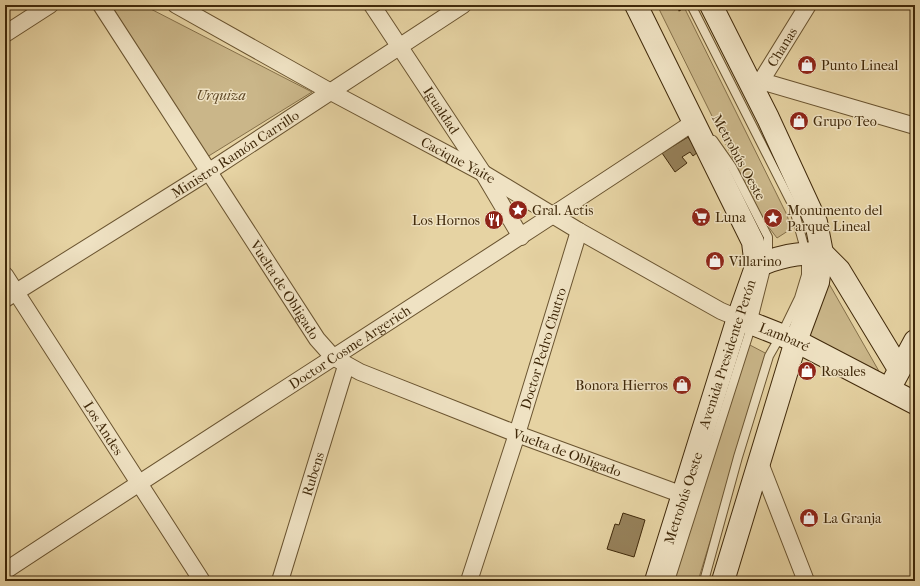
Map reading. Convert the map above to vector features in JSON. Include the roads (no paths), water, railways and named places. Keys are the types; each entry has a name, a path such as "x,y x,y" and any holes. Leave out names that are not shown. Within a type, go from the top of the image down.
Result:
{"main road":[{"name":"Avenida Presidente Perón","path":"636,5 701,122 762,264 745,321 683,495 656,581"},
{"path":"711,5 757,83 816,222 814,253 818,282 789,338 760,463 723,581"},
{"path":"762,264 794,254 814,253 839,270 899,369"},
{"name":"Lambaré","path":"745,321 789,338 915,403"},
{"path":"890,390 899,369 915,341"}],"street":[{"path":"5,34 50,5"},
{"name":"Vuelta de Obligado","path":"101,5 317,339 340,362 517,434 683,495"},
{"name":"Cacique Yaite","path":"176,5 330,92 483,173 579,231 745,321"},
{"name":"Igualdad","path":"372,5 483,173 521,237"},
{"name":"Ministro Ramón Carrillo","path":"10,295 208,172 463,5"},
{"name":"Chanas","path":"757,83 808,5"},
{"path":"757,83 915,126"},
{"name":"Doctor Cosme Argerich","path":"5,571 138,483 340,362 554,215 701,122"},
{"name":"Doctor Pedro Chutro","path":"469,581 517,434 579,231"},
{"name":"Los Andes","path":"5,275 10,295 138,483 202,581"},
{"name":"Rubens","path":"280,581 340,362"},
{"path":"760,463 806,581"}],"lane":[{"name":"Metrobús Oeste","path":"691,5 793,206 814,253"},
{"name":"Metrobús Oeste","path":"670,581 745,321"},
{"path":"704,581 738,457 769,356 789,338"}],"place":[{"name":"Punto Lineal","path":"807,65"},
{"name":"Grupo Teo","path":"799,121"},
{"name":"Gral. Actis","path":"518,210"},
{"name":"Luna","path":"701,217"},
{"name":"Monumento del Parque Lineal","path":"773,218"},
{"name":"Los Hornos","path":"494,220"},
{"name":"Villarino","path":"715,261"},
{"name":"Rosales","path":"807,371"},
{"name":"Bonora Hierros","path":"682,385"},
{"name":"La Granja","path":"809,518"}],"park label":[{"name":"Urquiza","path":"221,95"}]}
